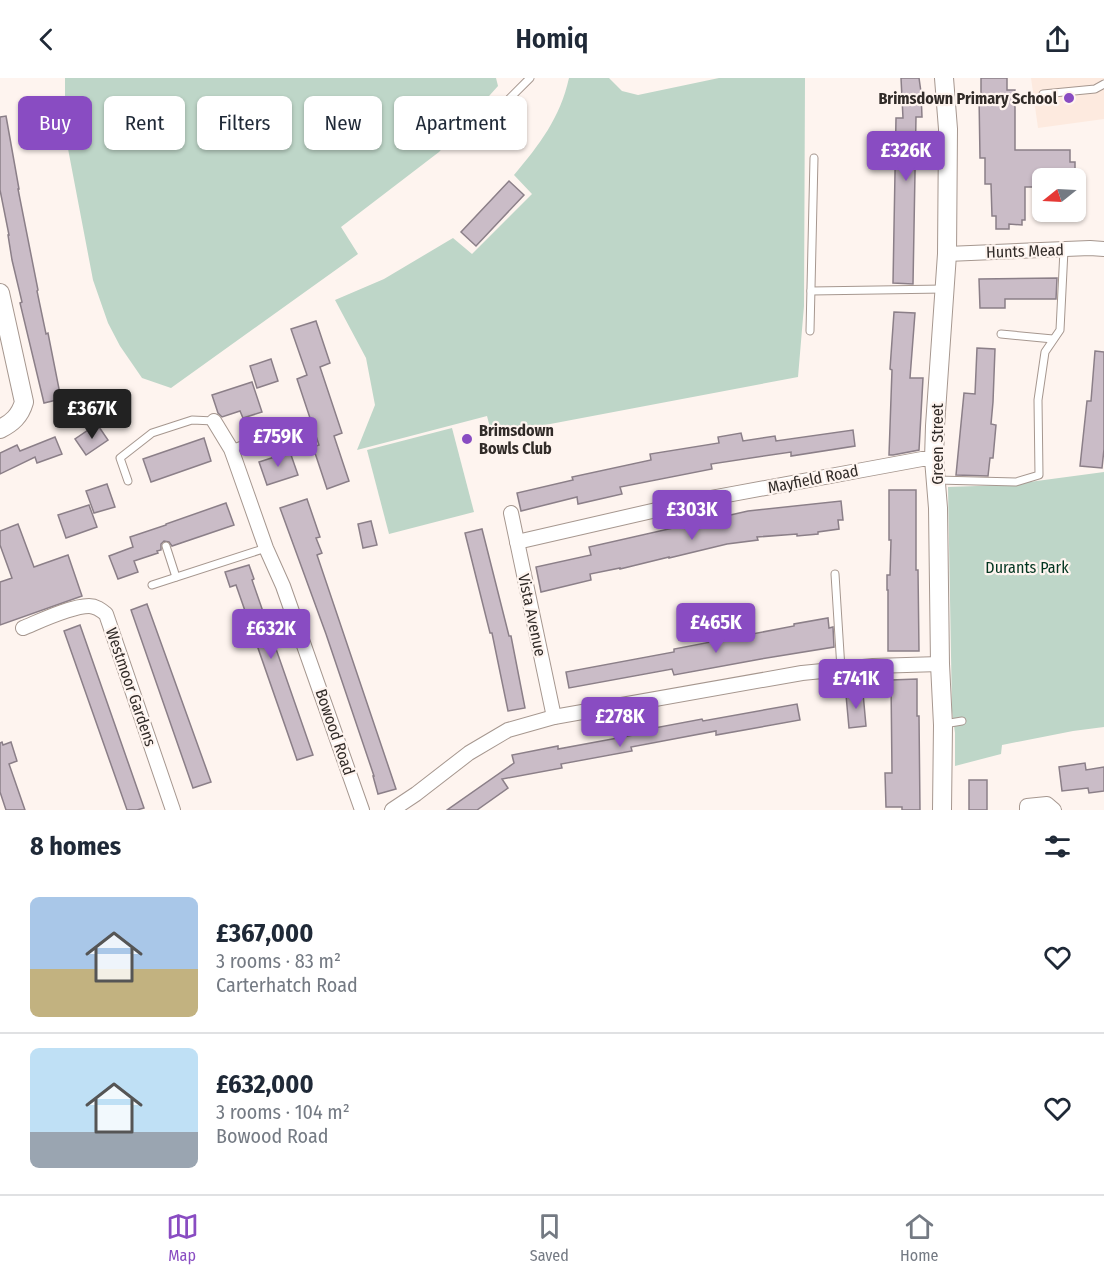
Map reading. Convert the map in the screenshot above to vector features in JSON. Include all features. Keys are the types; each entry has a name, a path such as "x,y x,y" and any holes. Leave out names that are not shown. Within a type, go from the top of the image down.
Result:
{"street":[{"name":"Green Street","path":"942,810 943,724 938,508 934,459 947,254 948,129 944,78"},
{"name":"Hunts Mead","path":"947,254 1104,249"},
{"path":"0,293 24,402 12,424 0,429"},
{"name":"Bowood Road","path":"214,421 231,449 283,586 362,810"},
{"name":"Mayfield Road","path":"517,542 700,500 922,459 934,459"},
{"name":"Vista Avenue","path":"511,513 554,717"},
{"name":"Westmoor Gardens","path":"23,628 77,608 90,606 106,614 173,810"},
{"path":"392,810 469,753 508,729 554,717 802,673 873,666 940,664"},
{"path":"1027,810 1027,806 1047,804 1054,810"}],"lane":[{"path":"512,96 530,78"},
{"path":"1043,94 1095,88 1104,84"},
{"path":"810,331 814,158"},
{"path":"935,480 1016,482 1039,475 1038,400 1046,352 1060,330 1064,250"},
{"path":"811,291 944,290"},
{"path":"1001,334 1053,339"},
{"path":"128,482 120,458 152,433 192,420 214,421"},
{"path":"231,449 301,423"},
{"path":"166,546 176,577"},
{"path":"152,585 267,548"},
{"path":"835,574 841,669"},
{"path":"943,724 962,721"}],"shaded area":[{"name":"Brimsdown Primary School","path":"1031,78 1104,78 1104,119 1038,128"}],"green space":[{"path":"65,78 496,78 498,86 489,96 394,96 394,150 441,150 341,227 358,254 171,388 142,378 120,346 108,323 93,280 68,150 92,150 92,96 65,96"},
{"path":"569,78 609,78 622,91 638,95 719,78 805,78 804,306 798,377 492,435 487,416 357,450 375,405 366,358 335,300 384,279 453,238 472,254 532,194 514,175 548,130 560,106"},
{"path":"452,428 474,512 389,534 367,450"},
{"name":"Durants Park","path":"1104,472 1104,727 1002,745 1001,754 955,766 948,487 1006,485"}],"building":[{"path":"901,78 919,78 921,92 922,117 916,117 913,284 893,283 896,118 903,118"},
{"path":"981,78 1007,78 1007,90 1015,90 1015,150 1070,150 1070,162 1075,162 1075,168 1032,168 1032,187 1025,187 1025,220 1022,220 1022,225 1009,224 1009,229 996,229 996,216 992,216 991,184 985,184 985,158 980,158 979,95 981,95"},
{"path":"6,116 37,291 61,399 44,403 20,303 22,302 0,190 0,117"},
{"path":"509,181 524,195 476,246 461,232"},
{"path":"1057,278 1056,299 1005,299 1005,308 980,308 979,279"},
{"path":"894,312 915,313 910,378 923,378 919,450 889,455 892,370 890,369"},
{"path":"316,321 330,363 320,367 342,433 334,436 349,481 327,489 313,447 319,445 297,379 307,375 291,329"},
{"path":"977,348 995,349 991,424 996,425 993,458 990,458 988,476 956,475 964,393 975,394"},
{"path":"1095,351 1104,352 1102,468 1080,466 1087,401 1091,401"},
{"path":"271,359 278,381 257,388 250,366"},
{"path":"252,382 262,412 243,418 240,411 222,417 218,413 212,395"},
{"path":"97,424 108,440 86,455 75,439"},
{"path":"853,430 855,446 791,456 791,452 711,464 712,469 620,487 622,494 578,504 577,497 521,511 517,493 573,480 572,477 651,460 650,454 719,443 718,437 741,433 743,441 775,436 776,441"},
{"path":"55,437 62,454 37,463 35,457 0,474 0,453 17,445 20,451"},
{"path":"204,438 211,461 151,482 143,459"},
{"path":"290,452 298,475 267,485 259,462"},
{"path":"107,484 115,507 94,513 86,491"},
{"path":"889,490 916,490 919,651 888,651 887,575 890,575 891,540 889,540"},
{"path":"307,499 320,537 316,538 322,553 317,555 396,789 378,794 326,634 280,508"},
{"path":"841,501 843,520 838,520 839,529 818,532 818,534 757,537 758,540 727,544 590,574 591,580 541,592 536,567 591,555 589,547 748,511"},
{"path":"226,503 234,525 172,546 169,542 164,541 158,553 134,561 138,572 118,579 109,556 133,547 130,537"},
{"path":"89,505 97,527 66,538 58,515"},
{"path":"371,521 377,545 363,548 358,524"},
{"path":"18,524 34,567 68,555 82,596 0,625 0,582 12,578 0,545 0,531"},
{"path":"482,529 509,636 511,636 525,708 508,711 492,633 490,633 465,533"},
{"path":"249,565 254,579 252,580 313,755 297,760 236,585 230,587 225,572"},
{"path":"147,604 211,782 193,788 131,610"},
{"path":"828,618 829,628 833,627 834,647 674,675 672,669 569,688 566,672 674,652 674,649"},
{"path":"80,625 144,808 127,810 64,631"},
{"path":"917,679 920,810 902,810 902,807 886,807 885,773 892,773 891,680"},
{"path":"863,693 866,726 849,728 846,695"},
{"path":"797,704 800,720 716,735 716,731 631,747 632,751 561,764 562,768 502,779 508,788 477,810 447,810 514,763 512,755 558,746 558,749 702,719 703,721"},
{"path":"2,742 3,745 11,742 17,761 9,764 25,810 6,810 0,792 0,743"},
{"path":"1085,763 1086,770 1104,767 1104,791 1089,793 1088,788 1062,791 1059,767"},
{"path":"969,780 987,780 987,810 969,810"}],"place":[{"name":"Brimsdown Primary School","path":"1069,98"},
{"name":"Brimsdown Bowls Club","path":"467,439"}]}
